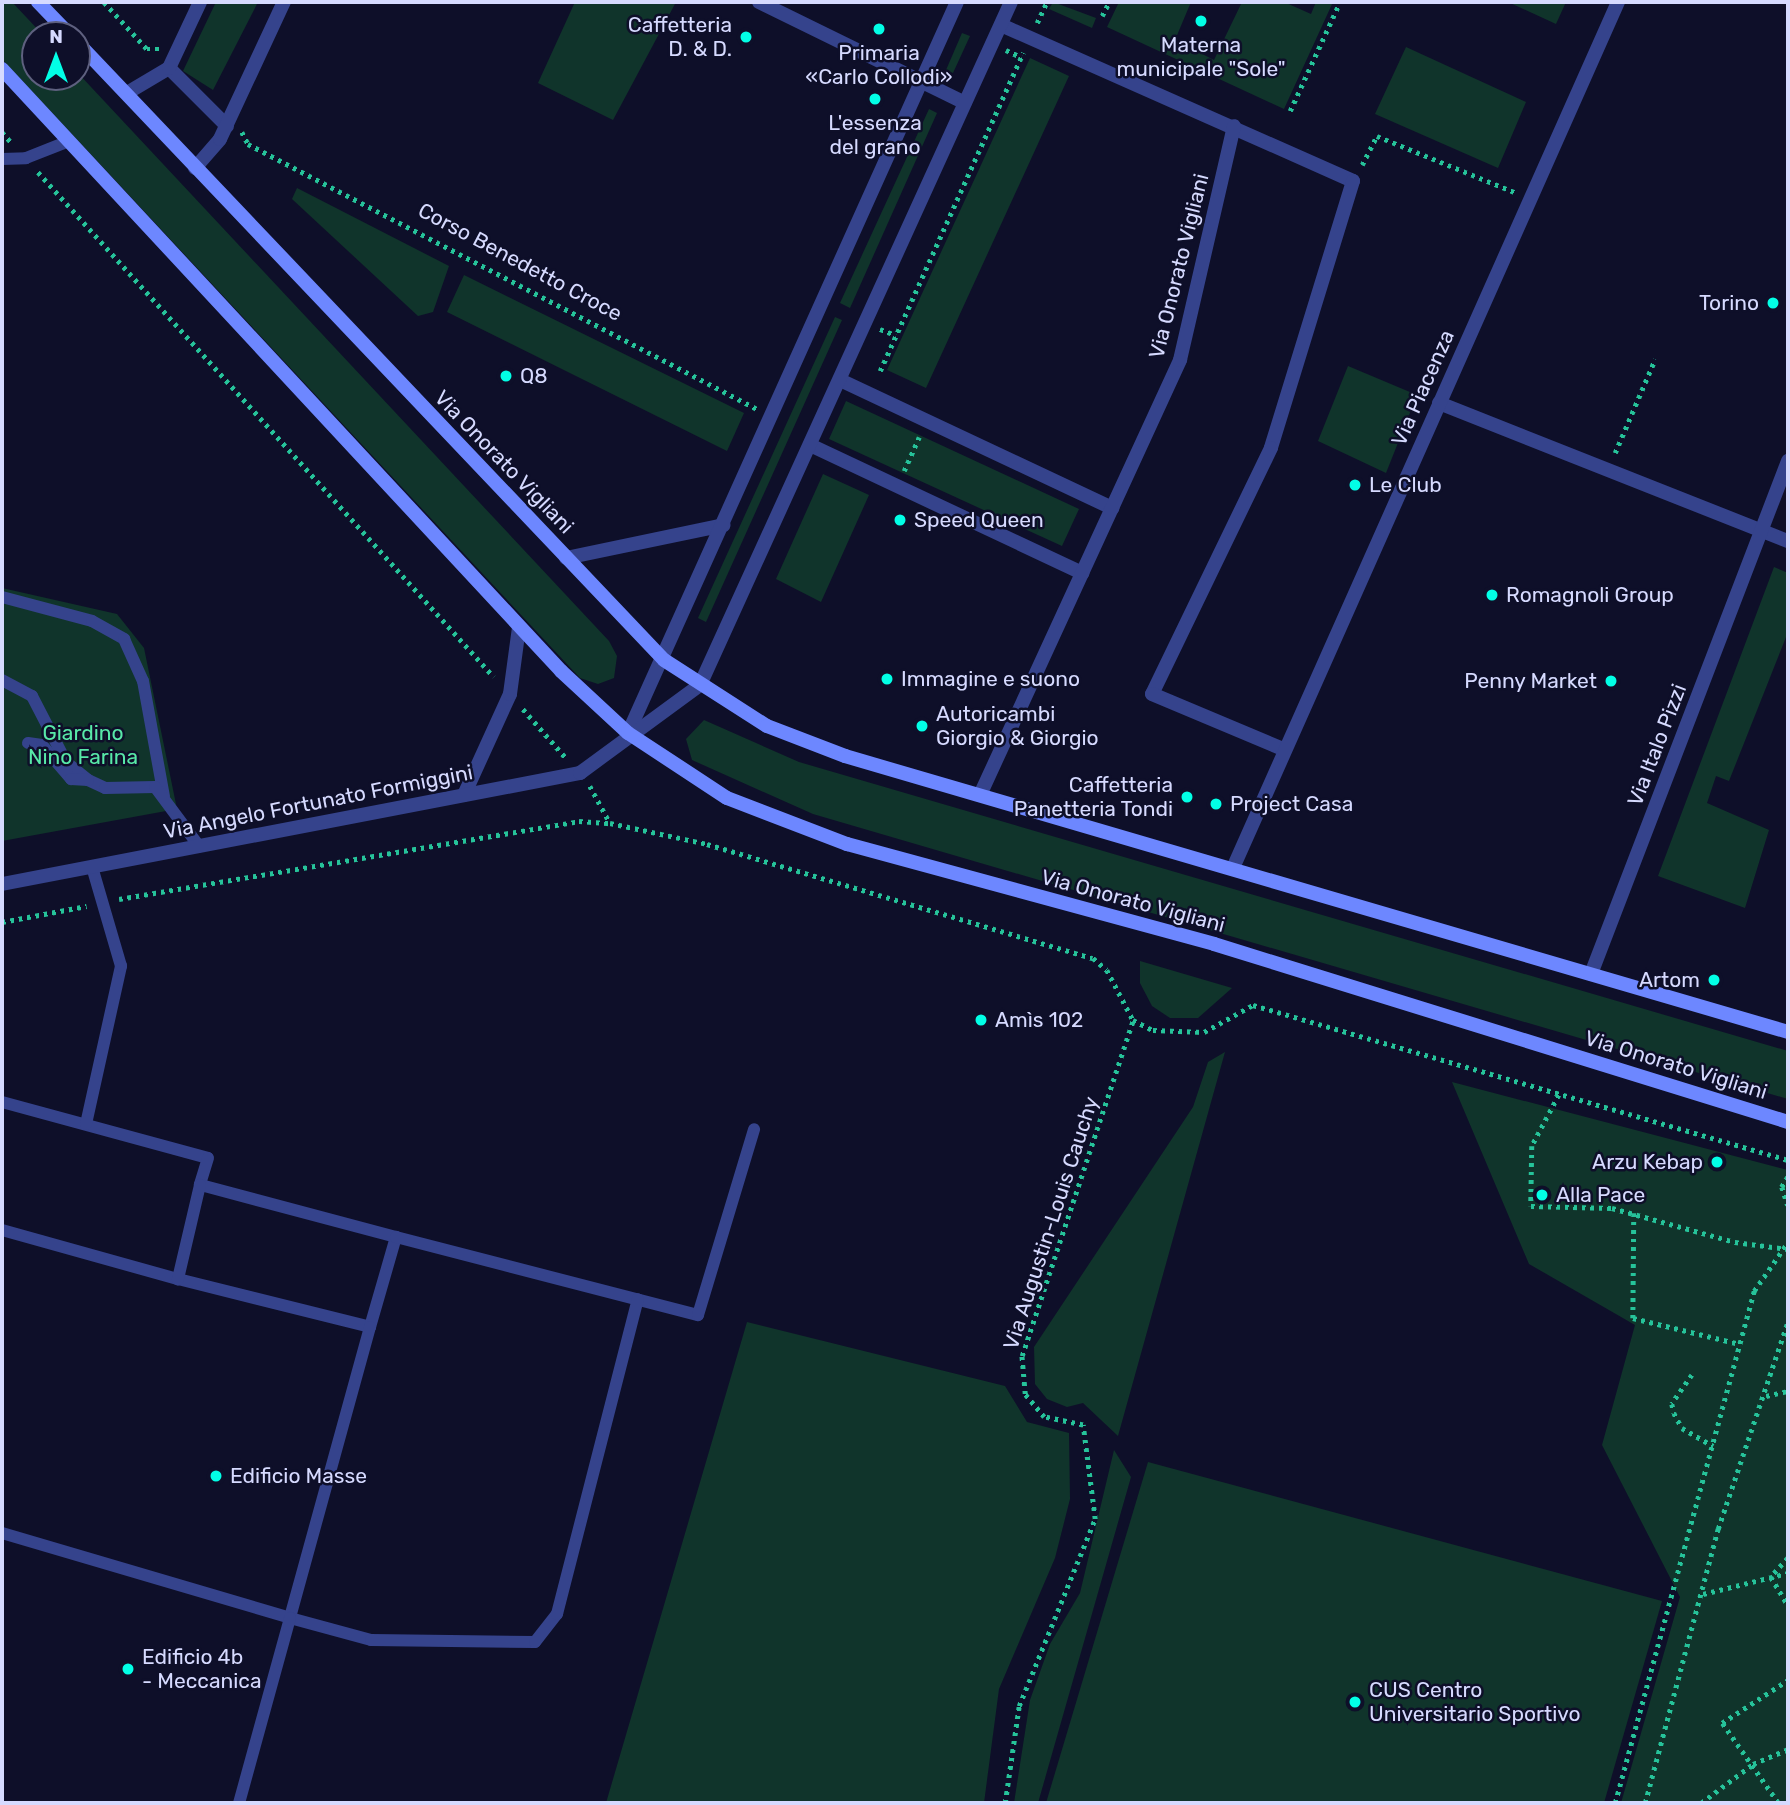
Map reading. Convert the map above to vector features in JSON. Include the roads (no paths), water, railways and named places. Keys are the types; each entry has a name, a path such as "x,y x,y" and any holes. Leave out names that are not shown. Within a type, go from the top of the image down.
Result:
{"main road":[{"path":"38,2 56,21"},
{"name":"Via Onorato Vigliani","path":"91,56 664,660 767,726 980,794 1788,1032"},
{"name":"Via Onorato Vigliani","path":"2,69 519,627 628,733 727,799 791,825 1214,944 1788,1122"}],"street":[{"path":"127,93 169,68 201,2"},
{"path":"195,168 226,126 284,2"},
{"path":"760,2 965,103"},
{"path":"628,733 664,660 957,2"},
{"path":"628,733 700,685 1011,2"},
{"name":"Via Piacenza","path":"1233,868 1618,2"},
{"path":"1000,25 1234,126 1353,181 1270,448 1152,694 1285,750"},
{"path":"169,68 226,126"},
{"name":"Via Onorato Vigliani","path":"980,794 1180,360 1234,126"},
{"path":"839,380 1112,508"},
{"path":"1439,403 1788,541"},
{"path":"810,445 1082,573"},
{"name":"Via Italo Pizzi","path":"1591,974 1788,461"},
{"path":"566,558 724,524"},
{"path":"464,795 510,694 519,627"},
{"name":"Via Angelo Fortunato Formiggini","path":"2,884 580,773 628,733"}],"lane":[{"path":"2,159 26,158 69,141"},
{"path":"2,597 93,621 124,639 143,681 164,796 198,846"},
{"path":"2,680 32,696 66,762 88,780 105,788 141,784 164,796"},
{"path":"28,743 42,745 71,779 88,780"},
{"path":"86,1124 121,965 93,867"},
{"path":"2,1101 208,1158 178,1279"},
{"path":"200,1185 698,1315 754,1129"},
{"path":"2,1230 178,1279 370,1327"},
{"path":"239,1803 396,1237"},
{"path":"2,1533 370,1640 535,1642 557,1614 638,1299"}],"place":[{"name":"Materna municipale \"Sole\"","path":"1201,21"},
{"name":"Primaria «Carlo Collodi»","path":"879,29"},
{"name":"Caffetteria D. & D.","path":"746,37"},
{"name":"L'essenza del grano","path":"875,99"},
{"name":"Torino","path":"1773,303"},
{"name":"Q8","path":"506,376"},
{"name":"Le Club","path":"1355,485"},
{"name":"Speed Queen","path":"900,520"},
{"name":"Romagnoli Group","path":"1492,595"},
{"name":"Immagine e suono","path":"887,679"},
{"name":"Penny Market","path":"1611,681"},
{"name":"Autoricambi Giorgio & Giorgio","path":"922,726"},
{"name":"Caffetteria Panetteria Tondi","path":"1187,797"},
{"name":"Project Casa","path":"1216,804"},
{"name":"Artom","path":"1714,980"},
{"name":"Amìs 102","path":"981,1020"},
{"name":"Arzu Kebap","path":"1717,1162"},
{"name":"Alla Pace","path":"1542,1195"},
{"name":"Edificio Masse","path":"216,1476"},
{"name":"Edificio 4b - Meccanica","path":"128,1669"},
{"name":"CUS Centro Universitario Sportivo","path":"1355,1702"}],"park label":[{"name":"Giardino Nino Farina","path":"83,745"}]}
